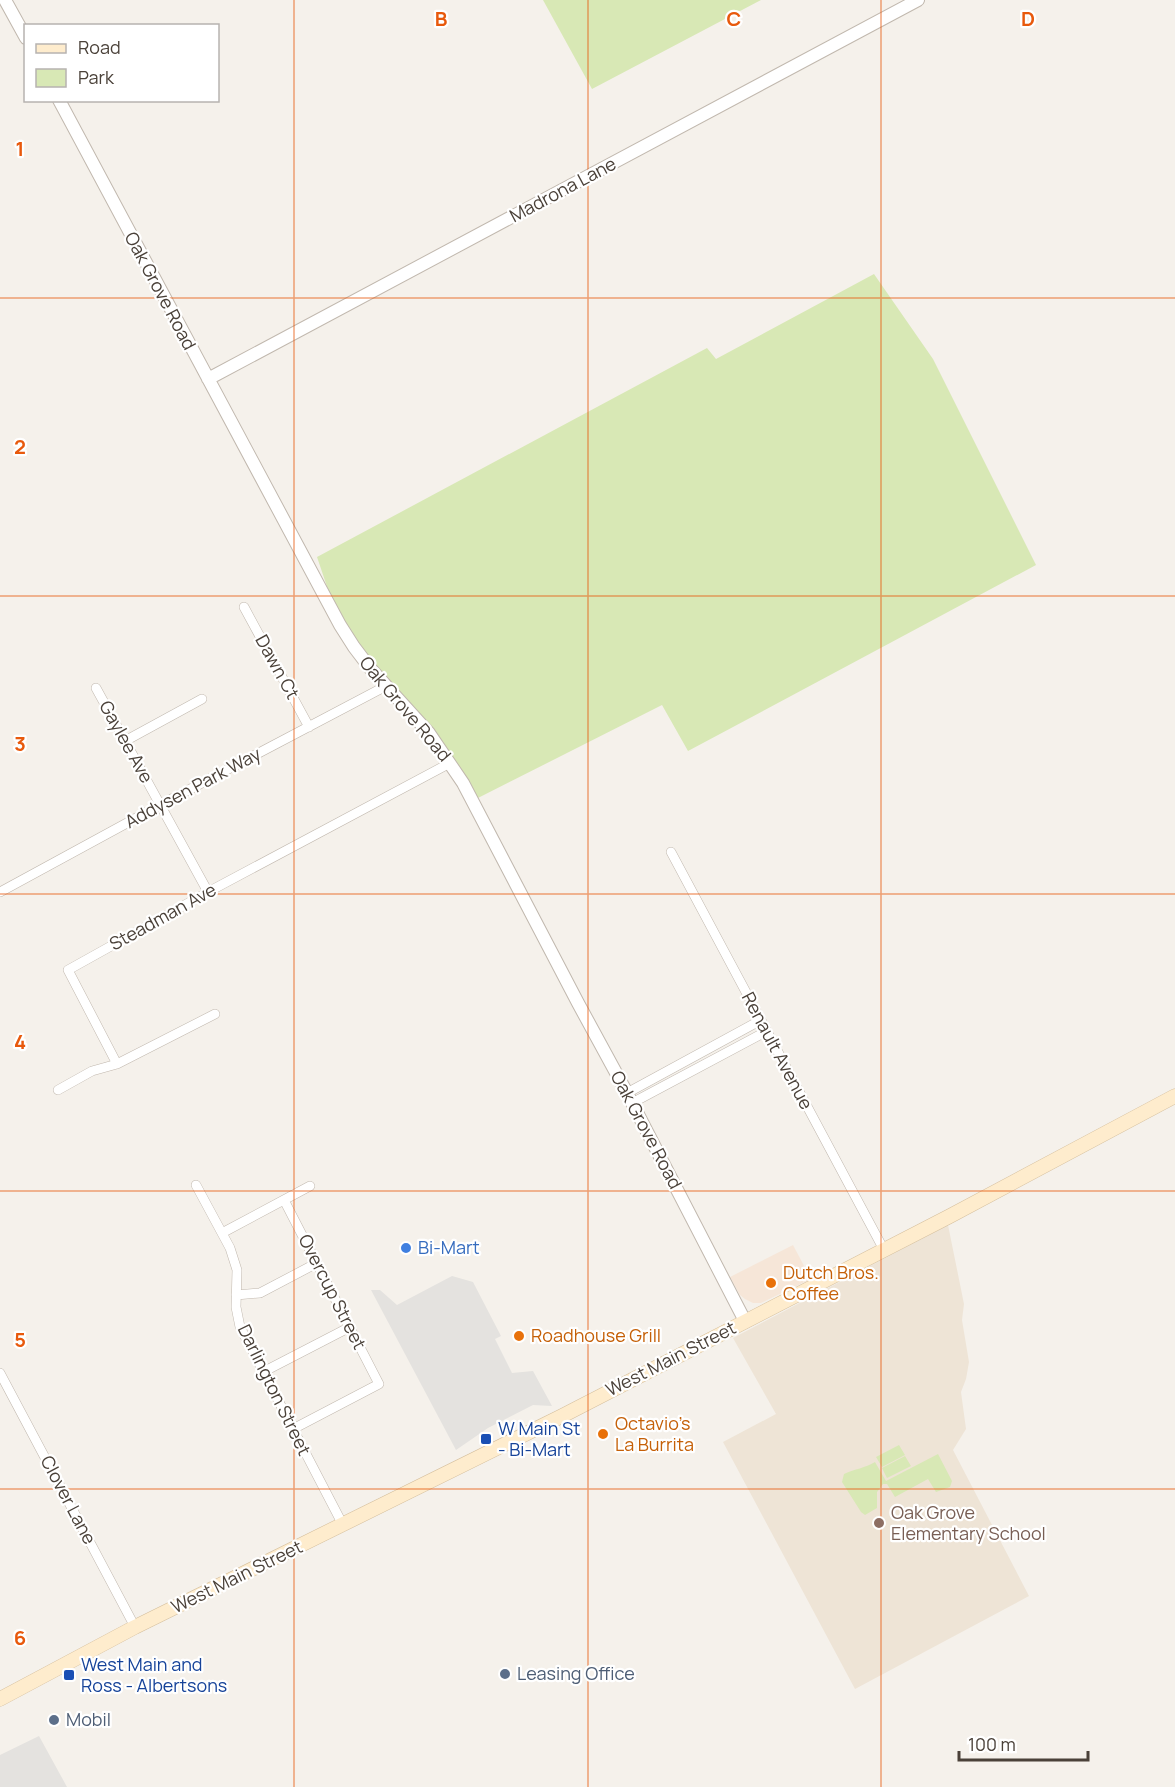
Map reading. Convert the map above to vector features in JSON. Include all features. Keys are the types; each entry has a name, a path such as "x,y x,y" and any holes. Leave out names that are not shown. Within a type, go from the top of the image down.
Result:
{"main road":[{"name":"West Main Street","path":"135,1627 562,1416 987,1197 1175,1096"},
{"path":"0,1699 135,1627"}],"street":[{"path":"5,0 24,34"},
{"name":"Madrona Lane","path":"208,379 918,0"},
{"name":"Oak Grove Road","path":"60,102 340,625 354,647 386,686 429,733 463,783 745,1321"},
{"name":"Dawn Ct","path":"244,607 309,727"},
{"name":"Addysen Park Way","path":"0,892 386,686"},
{"name":"Gaylee Ave","path":"96,688 208,892"},
{"path":"125,741 202,699"},
{"name":"Steadman Ave","path":"117,1064 68,970 208,892 450,763"},
{"name":"Renault Avenue","path":"671,852 884,1250"},
{"path":"58,1090 92,1071 117,1064 215,1014"},
{"path":"630,1098 761,1020"},
{"path":"630,1098 766,1031"},
{"name":"Darlington Street","path":"196,1185 230,1248 237,1270 236,1307 240,1327 343,1525"},
{"path":"222,1233 310,1186"},
{"name":"Overcup Street","path":"284,1200 379,1384 293,1430"},
{"path":"236,1295 260,1293 317,1263"},
{"path":"263,1372 350,1327"},
{"name":"Clover Lane","path":"0,1373 135,1627"}],"shaded area":[{"name":"Oak Grove Elementary School","path":"948,1225 964,1304 962,1320 969,1362 961,1392 966,1429 953,1450 1029,1596 855,1689 723,1442 776,1414 733,1338"},
{"path":"793,1245 811,1279 761,1303 753,1303 740,1295 730,1277"},
{"path":"452,1276 473,1282 501,1336 495,1339 512,1373 533,1371 552,1406 533,1405 488,1428 456,1450 371,1290 380,1290 397,1305"},
{"path":"39,1736 67,1787 0,1787 0,1755"}],"green space":[{"path":"543,0 761,0 592,89"},
{"path":"874,274 933,359 1036,565 688,751 662,705 472,801 441,748 340,625 317,557 707,348 716,359"},
{"path":"899,1445 905,1455 882,1467 876,1457"},
{"path":"938,1454 952,1481 950,1487 936,1492 928,1479 895,1497 887,1484 883,1484 877,1492 877,1508 865,1515 842,1482 844,1474 875,1462 886,1481"},
{"path":"905,1456 911,1466 887,1478 882,1468"}],"place":[{"name":"Bi-Mart","path":"406,1248"},
{"name":"Dutch Bros. Coffee","path":"771,1283"},
{"name":"Roadhouse Grill","path":"519,1336"},
{"name":"Octavio’s La Burrita","path":"603,1434"},
{"name":"W Main St - Bi-Mart","path":"486,1439"},
{"name":"Oak Grove Elementary School","path":"879,1523"},
{"name":"Leasing Office","path":"505,1674"},
{"name":"West Main and Ross - Albertsons","path":"69,1675"},
{"name":"Mobil","path":"54,1720"}]}
